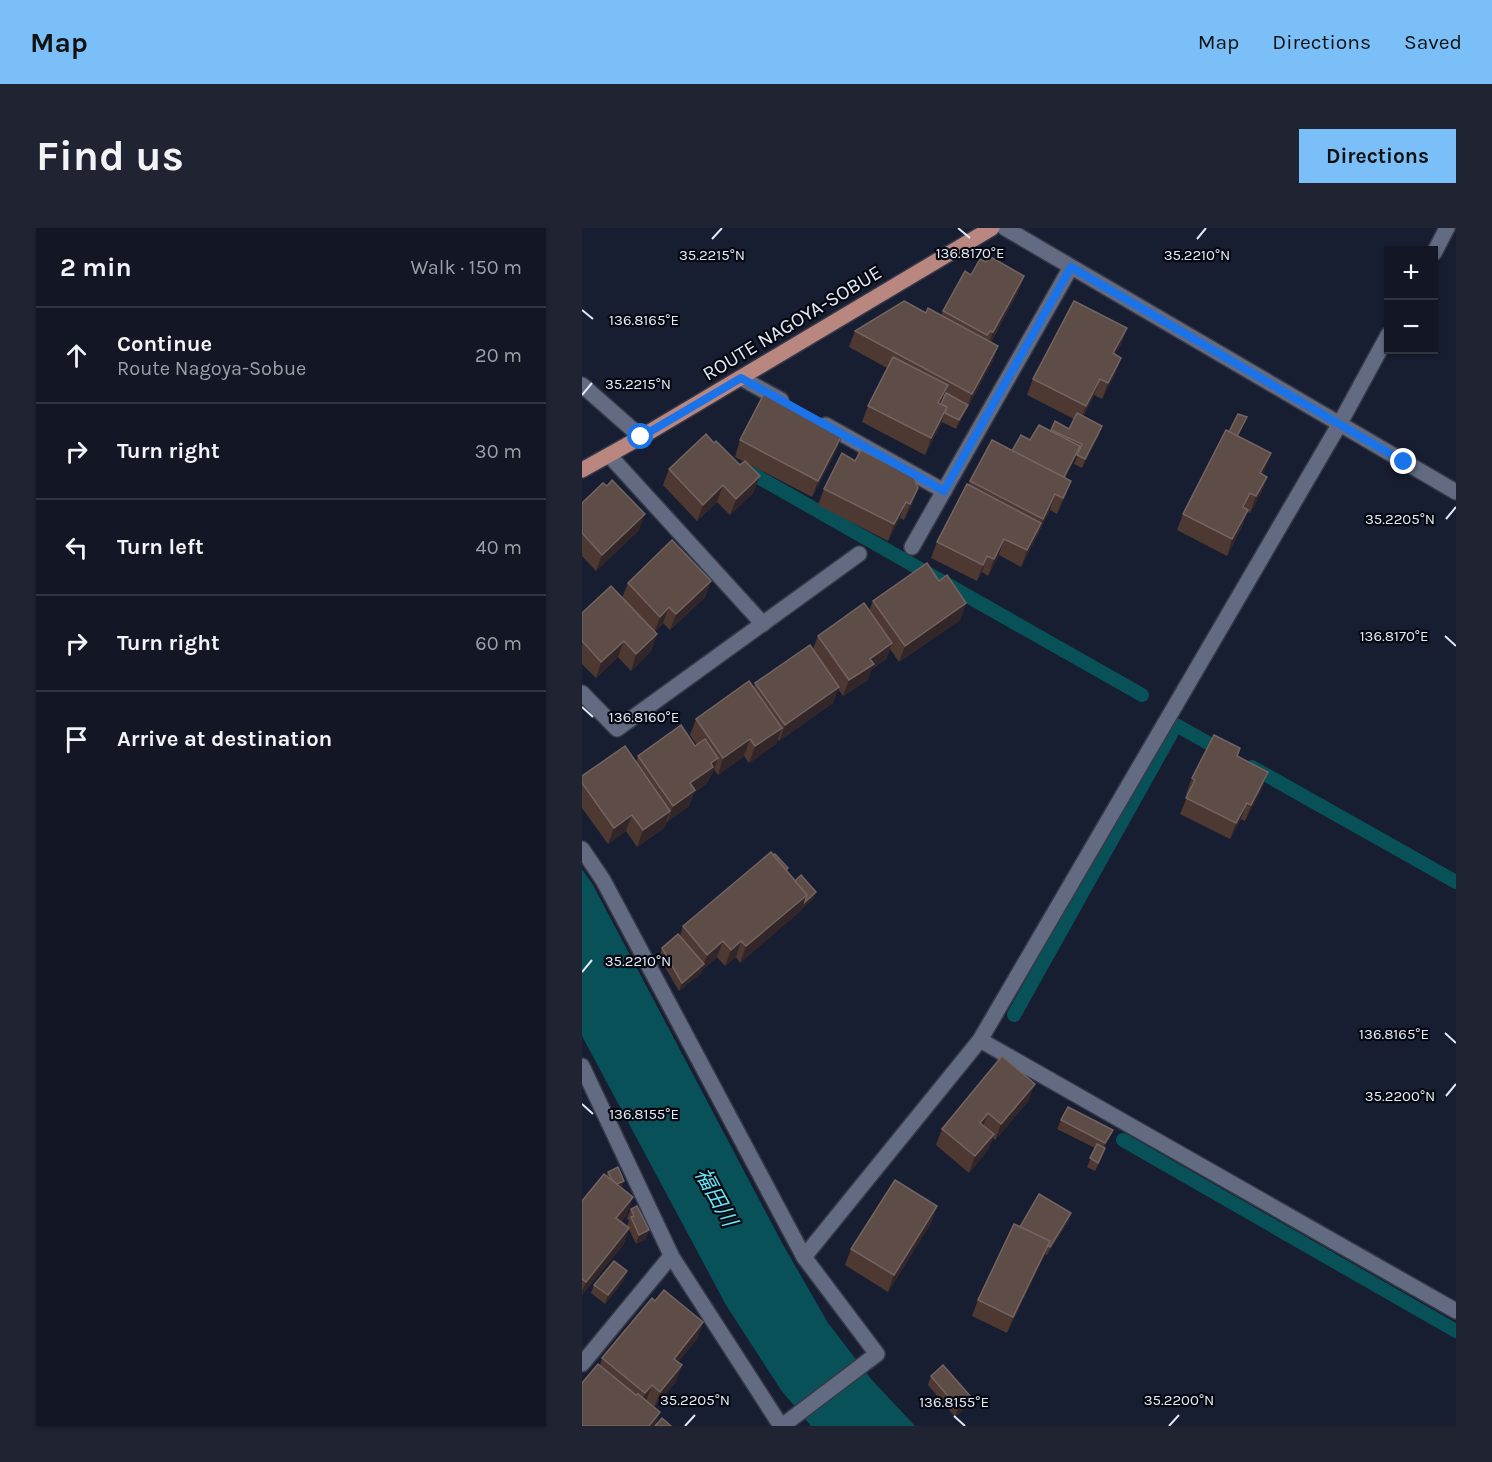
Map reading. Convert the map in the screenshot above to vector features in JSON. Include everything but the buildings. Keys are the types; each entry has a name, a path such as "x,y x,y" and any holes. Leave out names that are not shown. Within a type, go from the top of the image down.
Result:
{"main road":[{"name":"ROUTE NAGOYA-SOBUE","path":"582,470 992,228"}],"street":[{"path":"1005,228 1456,492"},
{"path":"1438,246 1447,228"},
{"path":"912,547 1071,267"},
{"path":"804,1257 980,1040 1384,344"},
{"path":"741,378 791,406"},
{"path":"582,385 641,437"},
{"path":"812,417 944,491"},
{"path":"609,455 763,624"},
{"path":"582,693 616,729 859,554"},
{"path":"582,849 603,880 804,1257 877,1354 786,1423 671,1256 582,1066"},
{"path":"980,1040 1456,1311"},
{"path":"582,1364 671,1256"}],"water":[{"name":"福田川","path":"582,869 593,885 782,1243 828,1323 871,1379 915,1426 811,1426 781,1390 726,1305 582,1036"}],"waterway":[{"path":"744,469 1142,695"},
{"path":"1014,1015 1176,725 1224,752"},
{"path":"1252,767 1456,882"},
{"path":"1123,1140 1456,1331"}],"route":[{"path":"641,437 741,378 944,491 1071,267 1404,462"}]}
